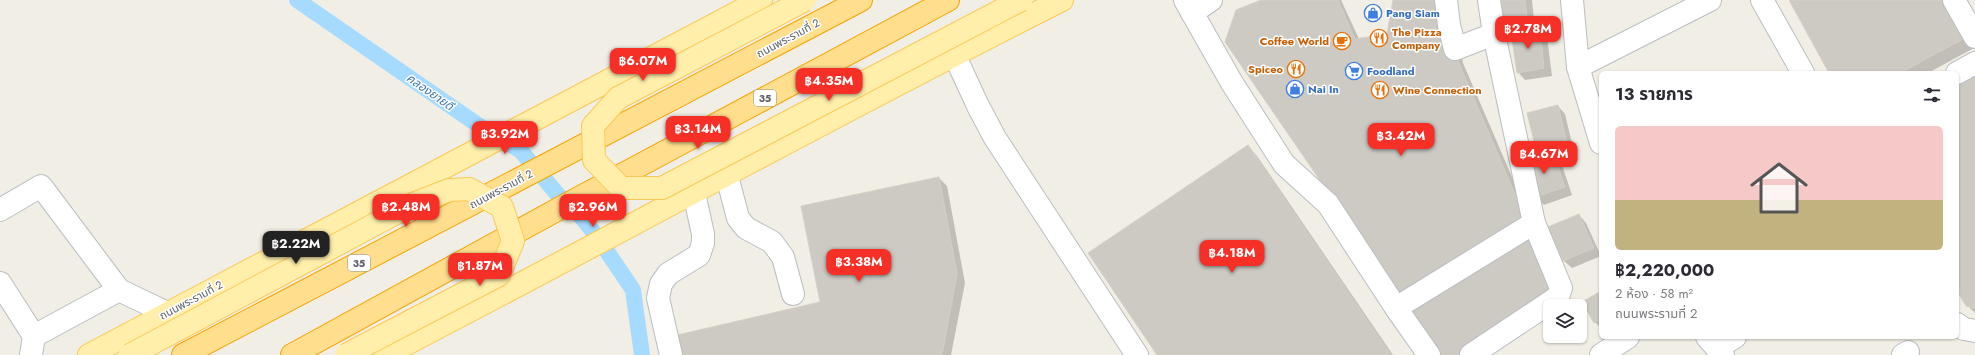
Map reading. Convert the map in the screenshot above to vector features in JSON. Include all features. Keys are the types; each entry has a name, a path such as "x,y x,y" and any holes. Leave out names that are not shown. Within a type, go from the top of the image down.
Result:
{"highway":[{"name":"ถนนพระรามที่ 2","path":"183,355 861,0"},
{"name":"35","path":"292,355 573,201 948,0"}],"main road":[{"name":"ถนนพระรามที่ 2","path":"89,355 761,0"},
{"path":"805,0 618,98 593,126 594,160 621,188 662,188 1021,0"},
{"path":"385,355 612,237 954,54 1062,0"},
{"path":"130,355 420,202 449,190 469,189 502,207 513,241 499,275 346,355"}],"street":[{"path":"1211,0 1188,6 1232,83 1284,164 1328,204 1396,308 1429,355"},
{"path":"1446,0 1449,25 1455,49 1494,34"},
{"path":"1471,355 1558,297 1561,293 1561,288 1534,223 1494,34 1489,0"},
{"path":"1572,0 1578,67 1599,137"},
{"path":"1578,67 1710,0"},
{"path":"1762,0 1802,71"},
{"path":"1954,0 1975,37"},
{"path":"954,54 978,106 995,138 1137,355"},
{"path":"1959,72 1975,63"},
{"path":"727,176 738,218 746,228 772,242 783,256 793,294"},
{"path":"0,210 41,186 119,290 167,313"},
{"path":"671,355 658,298 661,284 668,274 698,255 703,243 703,234 694,193"},
{"path":"1396,308 1534,223"},
{"path":"0,283 33,346 119,290"},
{"path":"1959,325 1964,329 1975,331"},
{"path":"1601,355 1625,339"}],"building":[{"path":"1261,0 1338,0 1355,39 1387,34 1393,0 1447,0 1455,54 1556,290 1458,355 1440,355 1225,42 1236,10"},
{"path":"1493,0 1525,0 1528,25 1497,28"},
{"path":"1789,0 1944,0 1965,38 1904,71 1828,71"},
{"path":"1540,28 1544,68 1517,73 1511,32"},
{"path":"1975,68 1975,308 1966,306 1959,294 1959,77"},
{"path":"1558,105 1567,144 1537,153 1527,113"},
{"path":"1248,145 1391,355 1157,355 1088,253"},
{"path":"1553,153 1565,187 1535,197 1524,163"},
{"path":"939,177 957,274 942,355 677,355 673,336 820,302 801,206"},
{"path":"1579,214 1594,248 1563,261 1548,227"},
{"path":"1599,292 1599,320 1594,323 1587,311 1587,299"}],"waterway":[{"name":"คลองยายดี","path":"297,0 481,127 521,151 558,195 572,206 596,235 633,290 642,355"}],"place":[{"name":"Pang Siam","path":"1373,13"},
{"name":"The Pizza Company","path":"1379,38"},
{"name":"Coffee World","path":"1342,41"},
{"name":"Spiceo","path":"1296,69"},
{"name":"Foodland","path":"1354,71"},
{"name":"Nai In","path":"1295,89"},
{"name":"Wine Connection","path":"1380,90"}]}
